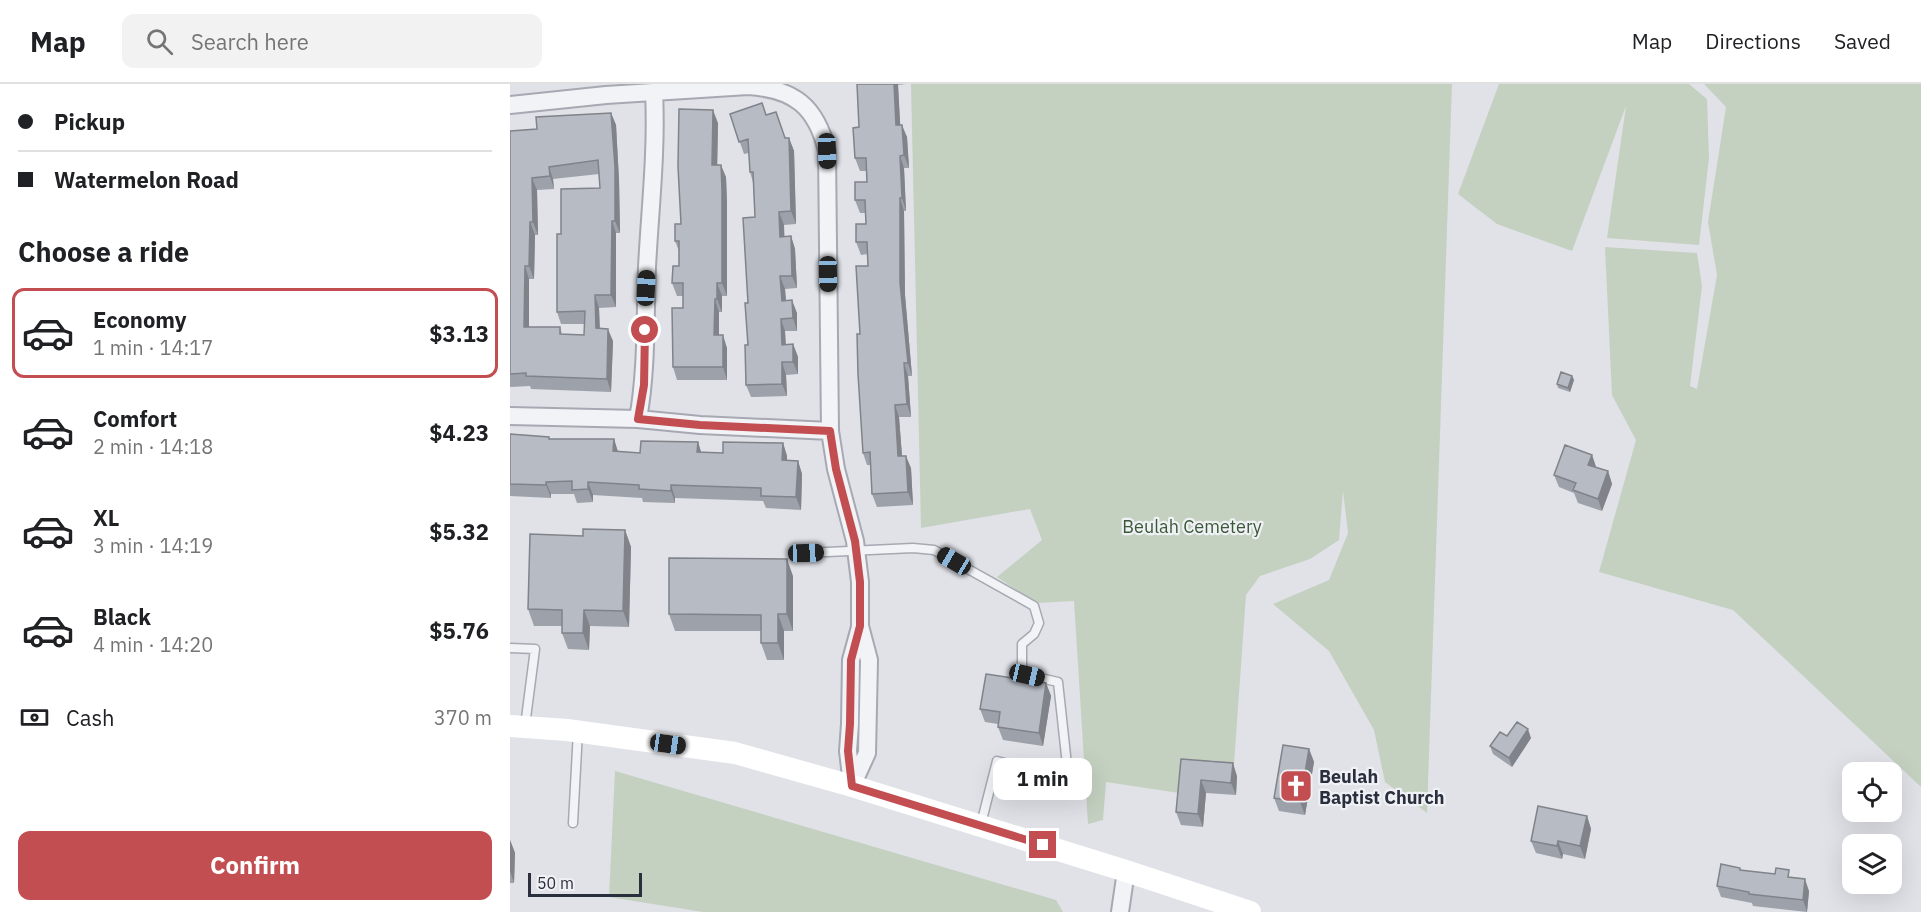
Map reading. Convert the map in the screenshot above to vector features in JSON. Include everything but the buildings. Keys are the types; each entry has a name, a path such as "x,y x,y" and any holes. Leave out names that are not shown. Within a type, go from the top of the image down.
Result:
{"main road":[{"path":"517,726 578,731 735,753 852,786 1250,912"}],"street":[{"path":"510,105 711,87 767,87 785,92 802,103 814,116 822,133 827,160 830,431 836,469 856,552 860,582 860,626 851,660 848,751 852,786"},
{"path":"638,419 644,385 645,312 656,124 654,92"},
{"path":"510,416 638,419 700,425 830,431"},
{"path":"1120,912 1126,871"}],"lane":[{"path":"806,553 934,549 1034,606 1039,623 1034,634 1022,644 1022,667 1027,675 1058,682 1068,774 1062,778 997,761 981,826"},
{"path":"510,648 535,649 517,726"},
{"path":"573,823 578,731"}],"green space":[{"name":"Beulah Cemetery","path":"911,84 1452,84 1427,813 1385,782 1374,730 1329,651 1273,604 1329,580 1348,533 1343,491 1339,540 1310,559 1260,576 1246,595 1234,764 1211,760 1210,769 1179,793 1106,782 1103,820 1088,824 1074,601 1036,603 997,577 1042,540 1030,509 921,528"},
{"path":"1499,84 1689,84 1707,99 1709,158 1699,245 1607,238 1626,106 1572,251 1497,224 1458,194"},
{"path":"1704,84 1921,84 1921,787 1902,769 1902,762 1894,762 1733,610 1599,572 1636,440 1612,395 1605,247 1697,253 1702,286 1690,386 1697,389 1717,275 1708,222 1726,107"},
{"path":"615,771 1056,900 1063,912 703,912 609,897"}],"place":[{"name":"Beulah Baptist Church","path":"1296,786"}],"route":[{"path":"645,330 644,385 638,419 700,425 830,431 836,469 855,541 860,582 860,626 851,660 848,751 852,786 1043,845"}]}
